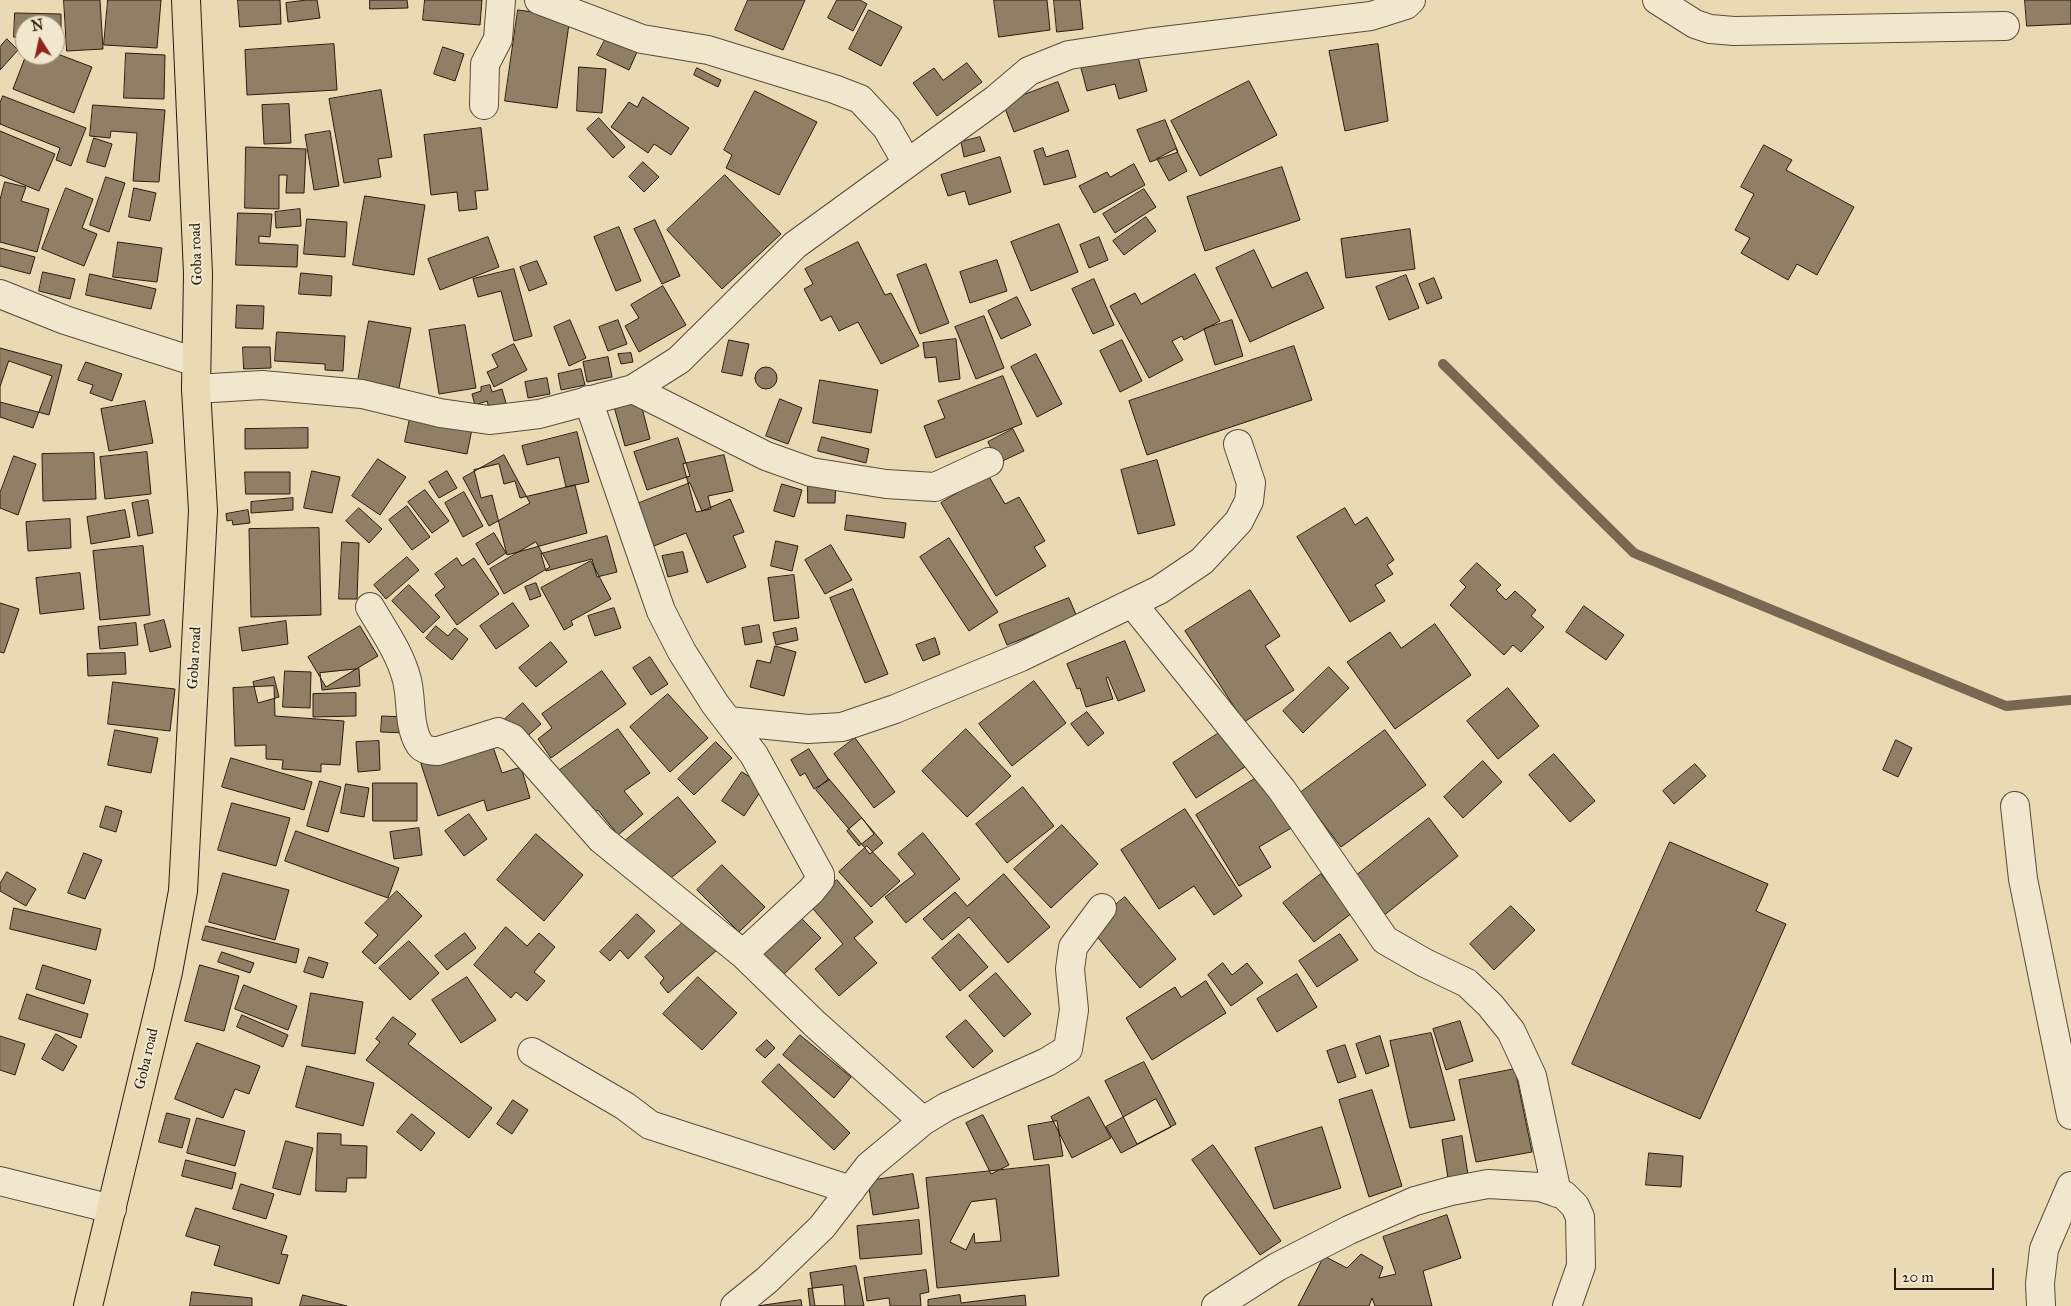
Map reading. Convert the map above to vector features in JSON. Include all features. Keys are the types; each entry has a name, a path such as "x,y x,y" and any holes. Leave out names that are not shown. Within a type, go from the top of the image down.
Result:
{"main road":[{"name":"Goba road","path":"88,1306 168,972 183,891 203,511 196,389 198,274 186,0"}],"street":[{"path":"484,105 485,64 498,39 501,0"},
{"path":"539,0 642,39 708,50 834,89 860,100 887,128 907,163"},
{"path":"196,389 262,384 362,394 440,412 489,420 538,414 633,389 679,360 795,245 996,99 1030,71 1069,55 1147,43 1371,16 1406,5 1411,0"},
{"path":"1657,0 1695,24 1710,29 1734,31 2005,26"},
{"path":"0,294 65,320 196,362"},
{"path":"633,389 766,456 811,472 886,484 935,487 990,462"},
{"path":"588,400 661,612 682,652 728,721 754,755 820,877 820,880 811,891 743,954"},
{"path":"728,721 808,729 842,727 895,709 1021,657 1158,590 1202,561 1239,521 1249,501 1251,483 1238,444"},
{"path":"1132,603 1282,790 1385,940 1425,963 1467,983 1490,1004 1511,1031 1532,1076 1557,1192"},
{"path":"370,607 395,647 406,680 414,733 421,746 429,751 438,751 498,732 512,738 600,839 743,954 816,1024 923,1121"},
{"path":"2015,806 2023,879 2071,1115"},
{"path":"735,1306 767,1280 822,1227 868,1166 923,1121 946,1107 1047,1062 1068,1049 1074,1010 1070,969 1073,947 1102,908"},
{"path":"532,1052 625,1106 650,1125 851,1190"},
{"path":"1216,1306 1277,1267 1349,1230 1415,1201 1451,1191 1488,1184 1540,1187 1564,1195 1575,1206 1580,1217 1581,1266 1567,1306"},
{"path":"2041,1306 2040,1283 2044,1249 2071,1186"},
{"path":"2,1189 112,1209"}],"building":[{"path":"64,0 100,0 103,49 67,51"},
{"path":"108,0 161,0 157,48 104,45"},
{"path":"238,0 280,0 281,24 240,27"},
{"path":"317,0 320,18 288,22 286,3"},
{"path":"370,0 407,0 408,8 370,9"},
{"path":"425,0 482,0 480,25 423,20"},
{"path":"748,0 805,0 783,50 735,30"},
{"path":"837,0 860,0 867,4 853,31 828,18"},
{"path":"994,0 1047,0 1050,30 999,37"},
{"path":"1054,0 1080,0 1083,29 1057,32"},
{"path":"2025,0 2071,0 2071,24 2027,26"},
{"path":"518,10 570,17 557,108 505,101"},
{"path":"869,10 902,27 881,66 849,49"},
{"path":"15,13 61,14 15,15 14,37"},
{"path":"606,38 637,52 629,70 597,55"},
{"path":"7,39 15,47 15,53 0,70 0,47"},
{"path":"334,44 337,90 247,95 245,50"},
{"path":"1378,44 1388,121 1345,131 1329,51"},
{"path":"443,47 464,54 455,81 434,74"},
{"path":"126,53 165,55 164,99 124,98"},
{"path":"1137,53 1147,91 1119,99 1115,84 1087,91 1081,68"},
{"path":"65,57 92,67 74,113 13,89 22,65 65,65"},
{"path":"967,63 982,82 937,116 913,83 934,68 943,80"},
{"path":"579,67 606,69 602,113 577,111"},
{"path":"697,68 721,80 718,87 694,75"},
{"path":"1249,81 1277,135 1200,176 1171,121"},
{"path":"1058,82 1069,111 1014,132 1003,103"},
{"path":"381,90 392,157 378,159 381,177 344,183 329,99"},
{"path":"755,91 817,122 779,195 726,168 732,155 724,150"},
{"path":"3,96 86,128 71,166 56,160 60,148 0,124 0,103"},
{"path":"643,97 689,128 671,155 654,144 648,153 611,127 629,102 637,107"},
{"path":"289,104 291,143 264,144 262,105"},
{"path":"93,105 165,110 159,182 133,181 137,133 111,131 110,138 90,136"},
{"path":"599,118 625,147 613,158 587,129"},
{"path":"1165,120 1178,152 1150,162 1137,130"},
{"path":"481,128 488,190 475,191 477,209 459,211 457,192 431,195 424,135"},
{"path":"0,131 55,154 39,191 0,175"},
{"path":"330,131 339,186 314,190 305,135"},
{"path":"980,137 985,151 964,157 961,142"},
{"path":"94,138 112,144 105,167 87,162"},
{"path":"1764,145 1792,160 1786,170 1854,207 1817,275 1797,264 1788,280 1741,253 1750,238 1735,230 1754,194 1741,187"},
{"path":"246,147 306,149 304,193 286,193 287,175 279,175 279,209 245,208"},
{"path":"1043,148 1046,157 1068,150 1076,177 1044,185 1034,151"},
{"path":"1176,149 1187,171 1169,181 1157,159"},
{"path":"1000,157 1011,192 969,205 965,191 948,196 941,175"},
{"path":"643,162 659,177 644,192 629,177"},
{"path":"1134,164 1145,185 1094,213 1079,186 1107,172 1110,177"},
{"path":"1282,167 1300,220 1205,251 1187,197"},
{"path":"725,175 781,234 722,289 667,230"},
{"path":"106,177 125,183 109,232 90,225"},
{"path":"5,182 26,187 21,201 49,209 37,252 0,242 0,200"},
{"path":"66,188 93,199 82,228 97,234 84,266 42,249"},
{"path":"134,188 156,193 150,221 129,217"},
{"path":"1144,189 1156,207 1115,233 1103,214"},
{"path":"365,196 425,205 414,275 353,265"},
{"path":"300,209 301,226 276,228 275,212"},
{"path":"238,213 272,214 270,237 259,236 259,243 298,245 297,267 236,265"},
{"path":"1146,217 1156,231 1124,255 1113,241"},
{"path":"307,219 347,222 345,257 304,254"},
{"path":"655,220 680,276 662,284 634,229"},
{"path":"1059,224 1078,272 1031,291 1011,242"},
{"path":"619,227 641,281 616,291 594,237"},
{"path":"1410,229 1415,269 1346,278 1341,239"},
{"path":"488,237 499,267 440,290 428,259"},
{"path":"1099,237 1108,260 1089,268 1080,245"},
{"path":"118,242 162,248 157,282 113,277"},
{"path":"858,242 885,295 891,293 919,346 881,364 858,322 839,331 831,316 821,321 804,289 813,284 805,269"},
{"path":"0,248 35,257 30,274 0,266"},
{"path":"1254,250 1272,288 1307,272 1324,308 1250,342 1216,268"},
{"path":"997,260 1007,291 970,303 960,272"},
{"path":"537,261 547,284 529,291 520,267"},
{"path":"926,264 949,323 920,334 897,275"},
{"path":"514,269 532,336 514,341 501,291 478,297 473,279"},
{"path":"43,272 75,279 70,299 39,291"},
{"path":"301,273 332,276 331,296 299,294"},
{"path":"90,274 156,289 151,309 86,295"},
{"path":"1195,274 1220,321 1184,340 1182,336 1172,341 1183,360 1149,378 1110,306 1135,293 1141,304"},
{"path":"1406,275 1419,308 1389,320 1376,287"},
{"path":"1434,278 1442,298 1427,304 1419,284"},
{"path":"1094,279 1114,325 1093,334 1072,289"},
{"path":"663,286 686,325 639,352 625,326 639,318 631,305"},
{"path":"1017,297 1031,325 1001,339 988,311"},
{"path":"237,305 264,306 263,329 236,328"},
{"path":"984,316 1004,368 976,379 955,327"},
{"path":"570,320 586,358 569,366 554,327"},
{"path":"618,320 627,344 608,351 599,327"},
{"path":"1232,320 1243,356 1215,365 1204,329"},
{"path":"369,321 411,328 399,388 358,381"},
{"path":"465,325 476,388 439,394 429,330"},
{"path":"277,332 345,336 343,371 325,370 325,364 275,361"},
{"path":"956,339 960,379 939,382 936,357 925,358 923,343"},
{"path":"729,340 749,344 742,376 722,372"},
{"path":"1122,340 1142,381 1120,392 1100,351"},
{"path":"514,344 527,370 494,387 487,372 498,367 492,355"},
{"path":"1294,346 1312,400 1147,455 1129,401"},
{"path":"243,347 270,347 271,368 244,369"},
{"path":"0,348 62,365 49,415 0,402"},
{"path":"631,353 633,362 621,364 618,354"},
{"path":"1036,354 1062,404 1037,417 1011,367"},
{"path":"608,357 612,377 587,382 583,362"},
{"path":"9,361 52,376 33,428 0,417 0,387"},
{"path":"86,362 122,374 112,401 90,393 93,385 78,380"},
{"path":"766,367 774,370 777,378 774,386 766,389 758,386 755,378 758,370"},
{"path":"581,369 585,385 561,390 558,374"},
{"path":"1003,376 1022,424 936,458 924,426 945,418 938,401"},
{"path":"547,378 550,394 528,398 525,382"},
{"path":"820,380 878,390 871,433 813,423"},
{"path":"490,385 492,392 502,389 506,403 489,408 487,401 475,405 472,394 481,391 481,387"},
{"path":"639,396 650,439 625,446 613,403"},
{"path":"780,399 802,408 788,444 766,436"},
{"path":"145,401 153,443 109,451 101,409"},
{"path":"410,418 472,429 467,454 405,442"},
{"path":"308,428 308,448 245,449 245,429"},
{"path":"1013,429 1024,451 998,463 988,442"},
{"path":"577,432 589,482 566,487 559,457 527,465 522,446"},
{"path":"822,437 869,449 866,463 818,451"},
{"path":"678,438 690,476 647,490 634,452"},
{"path":"147,452 151,494 105,499 100,457"},
{"path":"94,453 96,499 43,501 42,454"},
{"path":"504,455 530,503 489,526 463,478"},
{"path":"724,455 733,491 708,496 711,509 696,512 683,464"},
{"path":"14,456 36,464 18,515 0,508 0,493"},
{"path":"378,459 406,477 380,515 352,496"},
{"path":"1157,460 1175,525 1138,534 1121,470"},
{"path":"499,464 504,484 515,481 520,498 575,485 587,533 507,555 492,495 481,498 474,470"},
{"path":"312,471 340,477 332,513 304,508"},
{"path":"447,471 457,488 439,498 429,482"},
{"path":"245,472 290,472 290,494 246,494"},
{"path":"988,475 1005,504 1019,497 1045,541 1034,547 1046,566 996,596 941,503"},
{"path":"808,481 836,481 835,503 808,503"},
{"path":"690,483 702,511 730,499 744,532 733,536 746,567 707,583 686,533 654,546 637,504"},
{"path":"782,484 802,490 794,517 774,511"},
{"path":"425,490 449,521 432,533 408,502"},
{"path":"464,492 483,526 463,537 445,503"},
{"path":"293,498 293,510 251,513 251,502"},
{"path":"148,500 153,533 138,536 132,503"},
{"path":"407,506 430,537 412,550 389,520"},
{"path":"359,508 382,529 369,543 346,521"},
{"path":"1345,508 1355,525 1367,517 1394,560 1387,565 1393,574 1375,585 1385,601 1350,622 1297,537"},
{"path":"125,510 130,537 91,544 87,517"},
{"path":"248,510 250,523 233,525 232,520 227,521 226,514"},
{"path":"847,515 906,523 904,538 845,530"},
{"path":"70,519 71,548 28,551 26,522"},
{"path":"319,528 321,615 251,617 249,529"},
{"path":"494,533 506,553 488,565 476,544"},
{"path":"607,536 617,572 597,577 592,559 546,571 541,554"},
{"path":"949,538 998,612 969,631 920,557"},
{"path":"776,541 798,546 792,571 771,566"},
{"path":"342,542 359,543 357,599 339,599"},
{"path":"536,542 550,567 504,594 490,569"},
{"path":"831,545 852,580 825,594 805,560"},
{"path":"143,546 150,615 100,620 93,551"},
{"path":"683,552 688,572 668,577 662,556"},
{"path":"407,557 419,570 386,599 374,585"},
{"path":"457,558 462,566 474,558 499,594 457,625 435,595 445,587 435,574"},
{"path":"591,561 611,599 571,621 573,625 564,630 541,588"},
{"path":"1477,563 1501,585 1496,590 1506,600 1515,591 1536,610 1531,616 1544,627 1521,652 1513,645 1504,655 1450,605 1466,587 1460,581"},
{"path":"80,573 84,609 40,614 36,578"},
{"path":"794,575 799,618 774,621 768,578"},
{"path":"536,583 541,596 530,600 525,587"},
{"path":"409,585 440,617 423,633 392,601"},
{"path":"853,589 888,674 865,683 830,598"},
{"path":"1250,590 1280,636 1265,646 1294,690 1244,722 1185,631"},
{"path":"1069,598 1077,617 1007,645 999,625"},
{"path":"0,603 19,609 4,653 0,652"},
{"path":"513,603 529,626 496,649 480,626"},
{"path":"1584,606 1624,635 1606,660 1566,632"},
{"path":"614,608 621,628 595,636 588,616"},
{"path":"164,620 171,647 150,652 144,625"},
{"path":"286,621 288,644 242,651 239,628"},
{"path":"136,623 138,645 100,649 98,627"},
{"path":"1435,624 1471,675 1395,729 1347,662 1390,632 1401,648"},
{"path":"759,625 762,642 745,645 742,628"},
{"path":"360,626 378,656 326,687 308,657"},
{"path":"436,626 448,636 455,628 468,639 452,660 426,638"},
{"path":"796,628 798,640 776,645 773,633"},
{"path":"935,638 940,654 923,661 916,645"},
{"path":"1125,641 1145,691 1118,701 1108,677 1106,678 1113,699 1086,707 1080,688 1077,689 1067,664"},
{"path":"551,642 567,662 536,687 519,668"},
{"path":"775,646 796,652 784,696 750,687 757,660 770,663"},
{"path":"125,653 126,674 88,676 87,654"},
{"path":"650,657 668,684 651,695 633,668"},
{"path":"1329,667 1349,688 1303,733 1283,711"},
{"path":"359,669 360,686 322,690 320,673"},
{"path":"285,671 311,672 310,708 283,707"},
{"path":"602,671 626,704 551,758 538,739 552,728 542,714"},
{"path":"274,677 279,697 258,703 253,682"},
{"path":"1034,681 1066,723 1012,766 979,724"},
{"path":"113,682 175,689 170,731 108,724"},
{"path":"274,686 275,716 344,721 340,765 321,764 321,772 282,769 283,760 266,759 266,745 235,746 233,688"},
{"path":"1508,688 1539,726 1498,759 1467,721"},
{"path":"356,693 356,716 313,717 313,694"},
{"path":"668,694 708,738 670,772 630,727"},
{"path":"523,703 541,724 523,740 505,719"},
{"path":"1087,712 1104,733 1088,746 1071,724"},
{"path":"382,716 408,717 407,733 381,732"},
{"path":"618,729 650,773 624,791 643,814 618,835 598,810 589,816 557,772"},
{"path":"966,729 1011,776 967,817 922,771"},
{"path":"1225,729 1248,765 1196,798 1173,763"},
{"path":"115,730 158,738 151,773 108,765"},
{"path":"1385,730 1426,785 1341,847 1300,793"},
{"path":"855,738 895,792 874,808 834,754"},
{"path":"1896,740 1912,748 1898,777 1883,770"},
{"path":"379,741 380,770 358,772 356,742"},
{"path":"491,741 502,773 521,767 530,798 487,811 484,800 438,816 421,764"},
{"path":"716,742 732,758 694,795 678,779"},
{"path":"809,749 829,780 814,789 805,773 800,776 791,760"},
{"path":"1554,754 1595,801 1570,822 1529,775"},
{"path":"231,758 312,782 304,810 222,787"},
{"path":"1483,761 1502,782 1463,818 1444,797"},
{"path":"1695,764 1706,776 1674,804 1663,791"},
{"path":"742,772 764,786 744,816 722,801"},
{"path":"1261,775 1293,827 1259,847 1271,867 1239,886 1196,815"},
{"path":"829,779 883,843 870,854 816,790"},
{"path":"320,781 341,787 328,832 307,826"},
{"path":"373,783 417,783 417,821 373,821"},
{"path":"346,784 369,788 364,817 341,813"},
{"path":"1023,787 1054,826 1007,863 976,824"},
{"path":"678,797 716,842 657,889 620,845"},
{"path":"232,803 290,818 276,866 218,850"},
{"path":"106,806 122,811 116,832 100,827"},
{"path":"1185,809 1242,896 1214,915 1194,886 1159,909 1121,850"},
{"path":"469,814 487,839 464,856 445,831"},
{"path":"862,818 874,834 859,846 847,831"},
{"path":"1429,818 1458,856 1382,917 1352,879"},
{"path":"1062,825 1098,864 1051,908 1014,869"},
{"path":"419,828 422,855 394,859 390,832"},
{"path":"296,831 399,868 388,898 285,861"},
{"path":"923,833 960,879 906,923 885,897 915,874 898,854"},
{"path":"536,834 583,875 544,921 497,880"},
{"path":"1670,842 1768,884 1756,911 1786,924 1700,1119 1572,1064"},
{"path":"867,846 900,881 871,907 839,872"},
{"path":"84,853 102,860 85,899 68,893"},
{"path":"722,865 765,907 739,932 697,890"},
{"path":"7,872 36,889 26,906 0,891 0,884"},
{"path":"223,873 289,890 275,940 209,922"},
{"path":"1004,874 1050,927 1008,963 969,917 942,940 923,919 955,892 967,906"},
{"path":"1321,874 1352,913 1314,942 1283,903"},
{"path":"837,880 873,922 854,938 877,963 839,996 815,969 843,944 809,904"},
{"path":"397,891 422,916 375,964 362,952 378,935 365,923"},
{"path":"1125,897 1176,959 1140,988 1089,927"},
{"path":"1511,906 1535,930 1494,970 1470,944"},
{"path":"14,908 101,929 96,950 10,929"},
{"path":"795,912 821,938 775,983 749,957"},
{"path":"637,914 655,931 628,959 620,950 610,961 600,952"},
{"path":"688,918 717,950 668,993 660,983 664,978 645,957"},
{"path":"206,926 299,949 296,963 202,940"},
{"path":"506,927 527,946 539,933 555,947 534,972 545,981 527,1001 516,992 511,998 474,965"},
{"path":"465,933 476,948 447,970 435,956"},
{"path":"959,934 988,967 960,991 932,958"},
{"path":"1340,934 1358,960 1317,987 1299,961"},
{"path":"409,941 439,973 410,1000 379,968"},
{"path":"222,952 254,963 250,973 218,962"},
{"path":"309,957 328,963 323,978 304,972"},
{"path":"1223,963 1232,975 1247,963 1263,983 1231,1006 1208,975"},
{"path":"43,965 91,980 84,1004 36,989"},
{"path":"200,965 239,976 224,1031 185,1021"},
{"path":"996,973 1031,1014 1004,1037 969,996"},
{"path":"1297,974 1317,1007 1277,1032 1257,999"},
{"path":"467,977 496,1020 461,1043 432,1000"},
{"path":"698,977 737,1013 702,1050 663,1014"},
{"path":"1206,981 1226,1013 1152,1060 1126,1018 1175,987 1181,997"},
{"path":"244,985 297,1006 288,1030 235,1009"},
{"path":"311,993 363,1002 355,1054 302,1046"},
{"path":"27,994 88,1014 81,1038 19,1019"},
{"path":"242,1015 288,1035 283,1047 237,1027"},
{"path":"393,1017 416,1034 408,1044 492,1108 469,1138 366,1060 380,1042 376,1039"},
{"path":"966,1020 993,1051 973,1068 946,1037"},
{"path":"1460,1021 1473,1061 1446,1070 1433,1029"},
{"path":"1431,1033 1455,1120 1410,1128 1390,1041"},
{"path":"56,1034 77,1046 63,1071 42,1059"},
{"path":"800,1035 851,1077 834,1098 783,1055"},
{"path":"0,1036 25,1044 15,1075 0,1070"},
{"path":"1380,1036 1389,1066 1366,1074 1356,1044"},
{"path":"767,1040 775,1048 765,1058 756,1050"},
{"path":"197,1043 260,1066 249,1094 235,1089 223,1118 175,1099"},
{"path":"1345,1045 1356,1077 1338,1083 1327,1051"},
{"path":"1144,1062 1176,1124 1137,1144 1105,1081"},
{"path":"779,1064 850,1133 834,1150 762,1082"},
{"path":"307,1066 374,1083 363,1126 296,1107"},
{"path":"1515,1069 1532,1152 1476,1162 1459,1080"},
{"path":"1372,1090 1402,1186 1369,1197 1339,1100"},
{"path":"1089,1097 1111,1138 1072,1158 1051,1117"},
{"path":"1156,1099 1171,1127 1121,1153 1106,1127"},
{"path":"513,1100 528,1110 512,1134 497,1124"},
{"path":"167,1113 190,1119 182,1148 159,1142"},
{"path":"412,1114 435,1133 421,1151 397,1132"},
{"path":"983,1115 1009,1165 991,1174 966,1123"},
{"path":"197,1118 245,1131 235,1166 187,1153"},
{"path":"1057,1121 1063,1156 1034,1160 1028,1126"},
{"path":"1322,1127 1341,1188 1274,1209 1255,1148"},
{"path":"318,1133 341,1134 341,1145 367,1146 366,1178 347,1178 346,1192 316,1191"},
{"path":"1462,1136 1468,1175 1448,1178 1442,1140"},
{"path":"286,1141 313,1148 300,1195 273,1188"},
{"path":"1213,1145 1281,1241 1260,1255 1192,1160"},
{"path":"1649,1153 1683,1156 1681,1187 1646,1185"},
{"path":"186,1160 236,1173 232,1189 182,1176"},
{"path":"1049,1165 1059,1276 937,1288 926,1178"},
{"path":"913,1174 919,1208 873,1215 868,1181"},
{"path":"241,1184 274,1194 266,1219 233,1209"},
{"path":"996,1199 1001,1241 975,1243 974,1233 966,1250 950,1242 971,1202"},
{"path":"196,1208 287,1236 281,1254 288,1255 279,1284 214,1265 220,1246 186,1236"},
{"path":"1447,1215 1461,1258 1423,1271 1432,1306 1375,1306 1372,1298 1369,1306 1298,1306 1324,1256 1347,1268 1361,1254 1383,1267 1379,1278 1396,1274 1383,1237"},
{"path":"919,1220 922,1254 860,1259 857,1226"},
{"path":"856,1266 864,1306 815,1306 810,1273"},
{"path":"926,1270 929,1292 920,1294 921,1306 890,1306 889,1298 867,1301 864,1278"},
{"path":"843,1285 845,1306 810,1306 808,1289"},
{"path":"192,1292 252,1298 252,1306 190,1306"},
{"path":"303,1295 347,1306 300,1306"},
{"path":"960,1295 961,1303 1025,1295 1026,1306 928,1306 928,1300"},
{"path":"801,1300 802,1306 758,1306"}],"waterway":[{"path":"1443,364 1634,553 2006,706 2071,700"}]}
